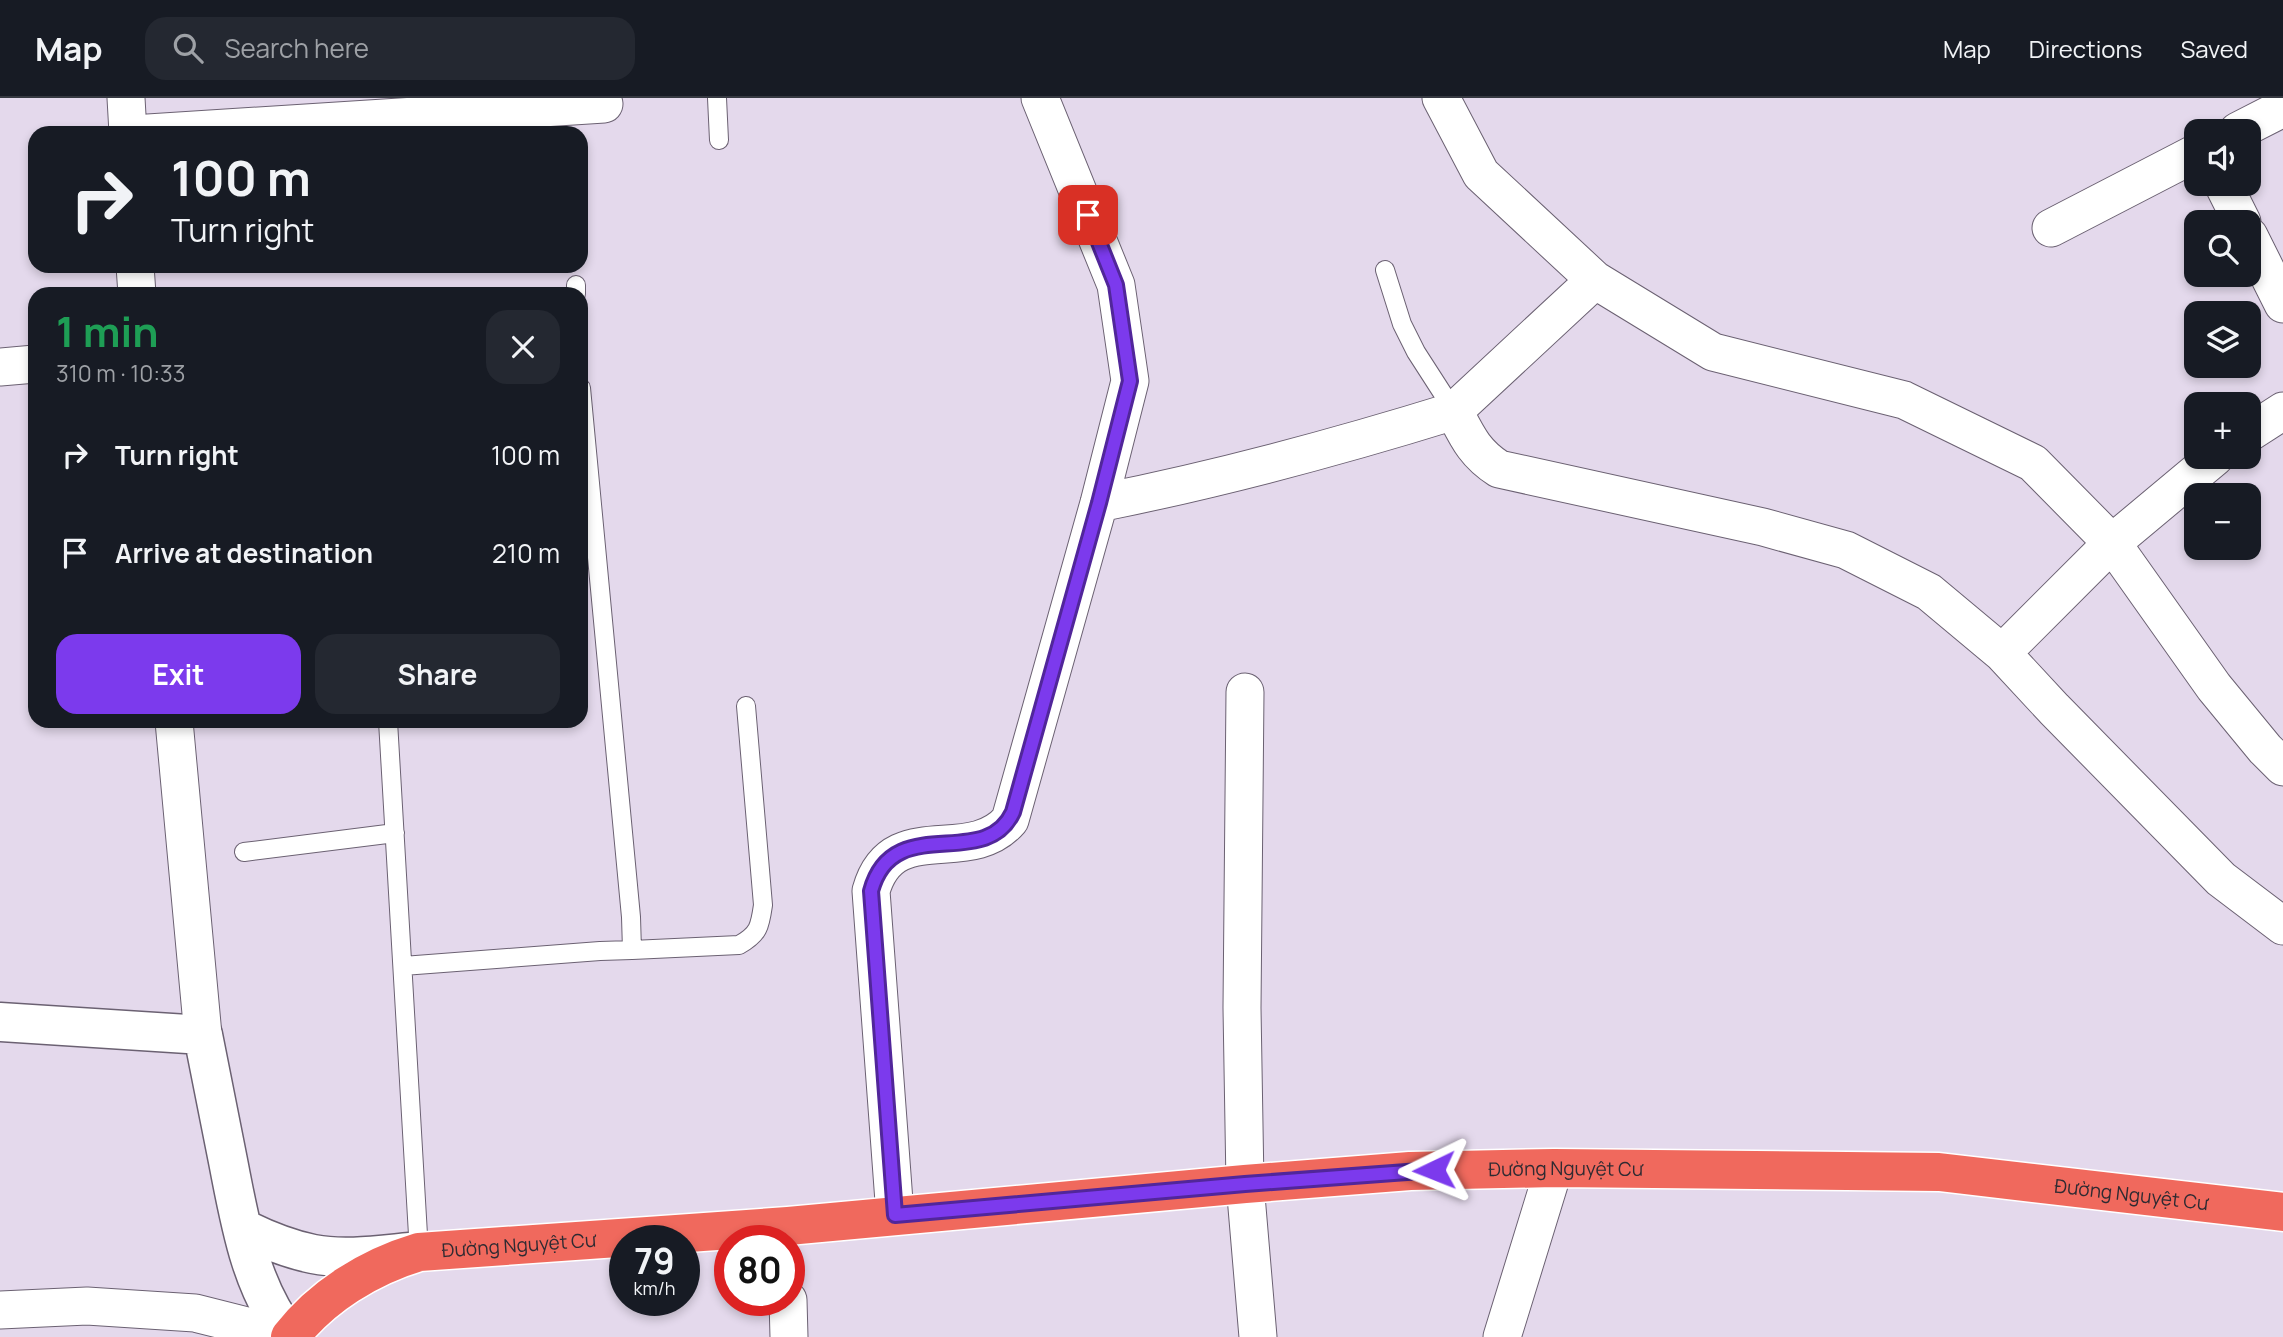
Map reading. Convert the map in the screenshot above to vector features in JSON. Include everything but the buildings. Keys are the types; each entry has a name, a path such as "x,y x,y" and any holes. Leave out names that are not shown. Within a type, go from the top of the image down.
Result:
{"highway":[{"name":"Đường Nguyệt Cư","path":"805,1230 895,1215 1245,1184 1410,1171 1554,1168 1939,1172 2283,1212"},
{"name":"Đường Nguyệt Cư","path":"290,1337 319,1307 353,1281 376,1267 419,1252 714,1237"}],"street":[{"path":"126,98 128,126"},
{"path":"895,1215 871,891 875,877 884,863 911,846 977,840 999,831 1010,820 1099,503 1130,381 1116,285 1040,98"},
{"path":"1441,98 1481,174 1595,280 1713,352 1904,400 2034,463 2112,543 2214,687 2265,749 2283,766"},
{"path":"258,126 604,104"},
{"path":"2261,119 2283,108"},
{"path":"2051,228 2184,159"},
{"path":"2261,260 2283,303"},
{"path":"1099,503 1162,490 1379,435 1454,411 1595,280"},
{"path":"0,367 28,365"},
{"path":"1454,411 1472,446 1499,469 1763,527 1846,550 1928,592 2002,653 2221,878 2283,926"},
{"path":"2261,425 2283,411"},
{"path":"2002,653 2112,543 2201,469"},
{"path":"1245,692 1242,1008 1245,1184 1258,1337"},
{"path":"175,728 203,1035 242,1228 260,1286 290,1337"},
{"path":"0,1022 203,1035"},
{"path":"1503,1337 1554,1168"},
{"path":"242,1228 278,1244 313,1254 343,1257 419,1252"},
{"path":"0,1310 87,1306 195,1313 290,1337"},
{"path":"788,1316 789,1337"}],"lane":[{"path":"717,98 719,140"},
{"path":"1385,270 1402,324 1416,352 1454,411"},
{"path":"588,462 632,950"},
{"path":"403,966 600,951 739,945 752,938 760,925 763,905 746,706"},
{"path":"388,728 419,1252"},
{"path":"244,852 395,833"}],"route":[{"path":"1088,215 1116,285 1130,381 1013,812 1010,820 999,831 985,838 963,843 911,846 884,863 875,877 871,891 895,1215 1434,1170"}]}
